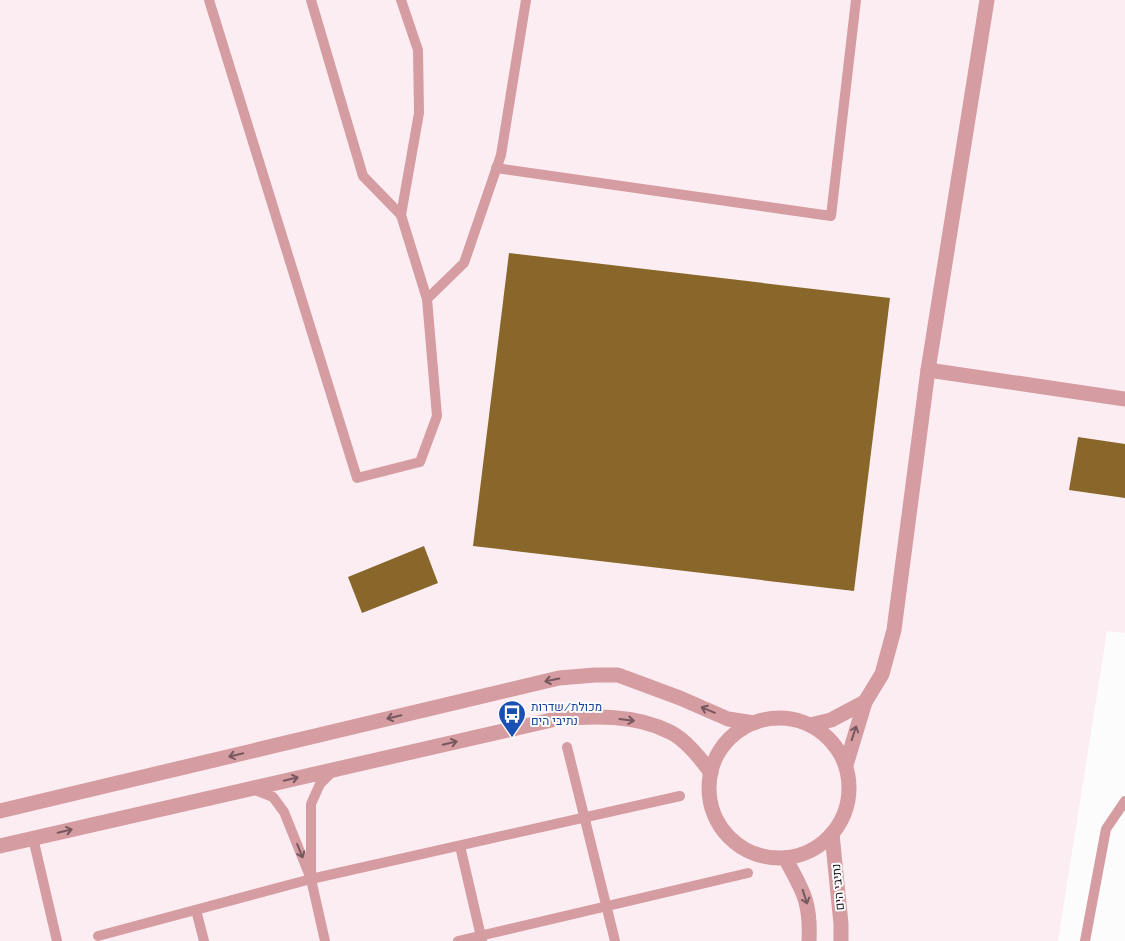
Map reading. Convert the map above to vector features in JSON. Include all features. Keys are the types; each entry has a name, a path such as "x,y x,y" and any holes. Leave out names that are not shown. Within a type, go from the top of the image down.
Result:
{"street":[{"path":"846,765 864,702 882,674 894,630 928,370 987,0"},
{"path":"928,370 1125,399"},
{"path":"0,811 558,678 595,675 618,676 680,698 728,719 754,723"},
{"path":"810,725 831,720 864,702"},
{"path":"0,846 556,719 594,716 642,722 672,732 698,756 711,773"},
{"path":"773,718 792,719 810,725 825,735 838,748 846,765 849,783 848,801 842,818 832,834 819,846 802,854 785,858 763,856 743,848 726,834 713,809 710,794 711,773 717,757 726,743 739,731 754,723 773,718"},
{"name":"נתיבי הים","path":"832,834 841,924 840,941"},
{"path":"785,858 804,892 809,910 809,941"}],"lane":[{"path":"209,0 357,478 420,462 437,416 427,299 402,215 419,113 418,50 401,0"},
{"path":"311,0 363,176 402,215"},
{"path":"427,299 464,263 501,155 526,0"},
{"path":"496,168 830,216 856,0"},
{"path":"567,747 615,941"},
{"path":"311,879 311,804 320,784 334,770"},
{"path":"251,789 273,797 284,812 311,879 325,941"},
{"path":"98,936 311,879 680,796"},
{"path":"1085,941 1106,829 1125,801"},
{"path":"33,838 57,941"},
{"path":"460,846 481,938"},
{"path":"458,941 481,938 748,873"},
{"path":"196,910 204,941"}],"shaded area":[{"path":"0,0 1125,0 1125,633 1107,631 1058,941 0,941"}],"building":[{"path":"509,253 890,298 854,591 473,546"},
{"path":"1078,437 1125,444 1125,498 1069,490"},
{"path":"424,546 438,583 362,613 348,577"}],"place":[{"name":"מכולת/שדרות נתיבי הים","path":"512,738"}]}
